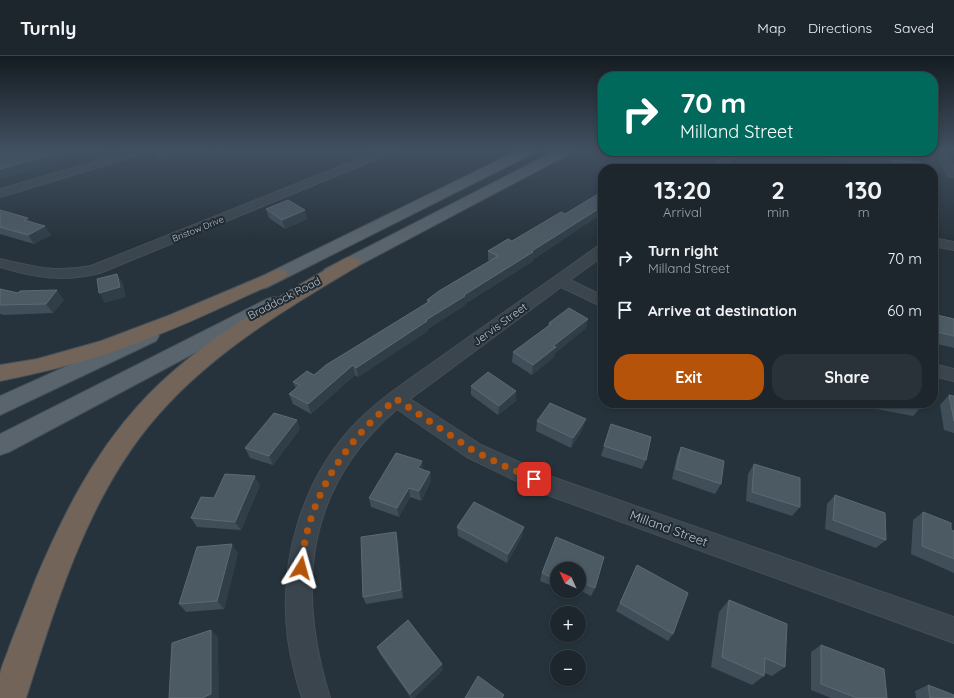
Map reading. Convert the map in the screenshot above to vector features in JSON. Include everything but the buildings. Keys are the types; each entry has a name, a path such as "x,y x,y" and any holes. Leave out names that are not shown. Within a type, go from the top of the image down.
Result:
{"highway":[{"path":"9,698 43,599 87,499 130,434 152,405 180,378 236,333 282,302 352,262"},
{"path":"0,372 46,365 133,338 279,274"}],"main road":[{"name":"Braddock Road","path":"0,406 279,274 469,180"},
{"name":"Braddock Road","path":"0,445 509,180"}],"street":[{"path":"0,193 44,180"},
{"name":"Bristow Drive","path":"0,263 39,274 52,275 76,274 95,270 316,180"},
{"path":"938,243 954,246"},
{"name":"Jervis Street","path":"316,698 309,679 301,638 298,596 302,555 310,521 322,491 338,461 354,439 374,417 396,399 598,252"},
{"path":"559,280 598,300"},
{"path":"938,371 954,375"},
{"name":"Milland Street","path":"396,399 474,451 546,484 954,630"}],"route":[{"path":"301,568 302,555 310,521 322,491 338,461 354,439 374,417 396,399 474,451 534,479"}]}
